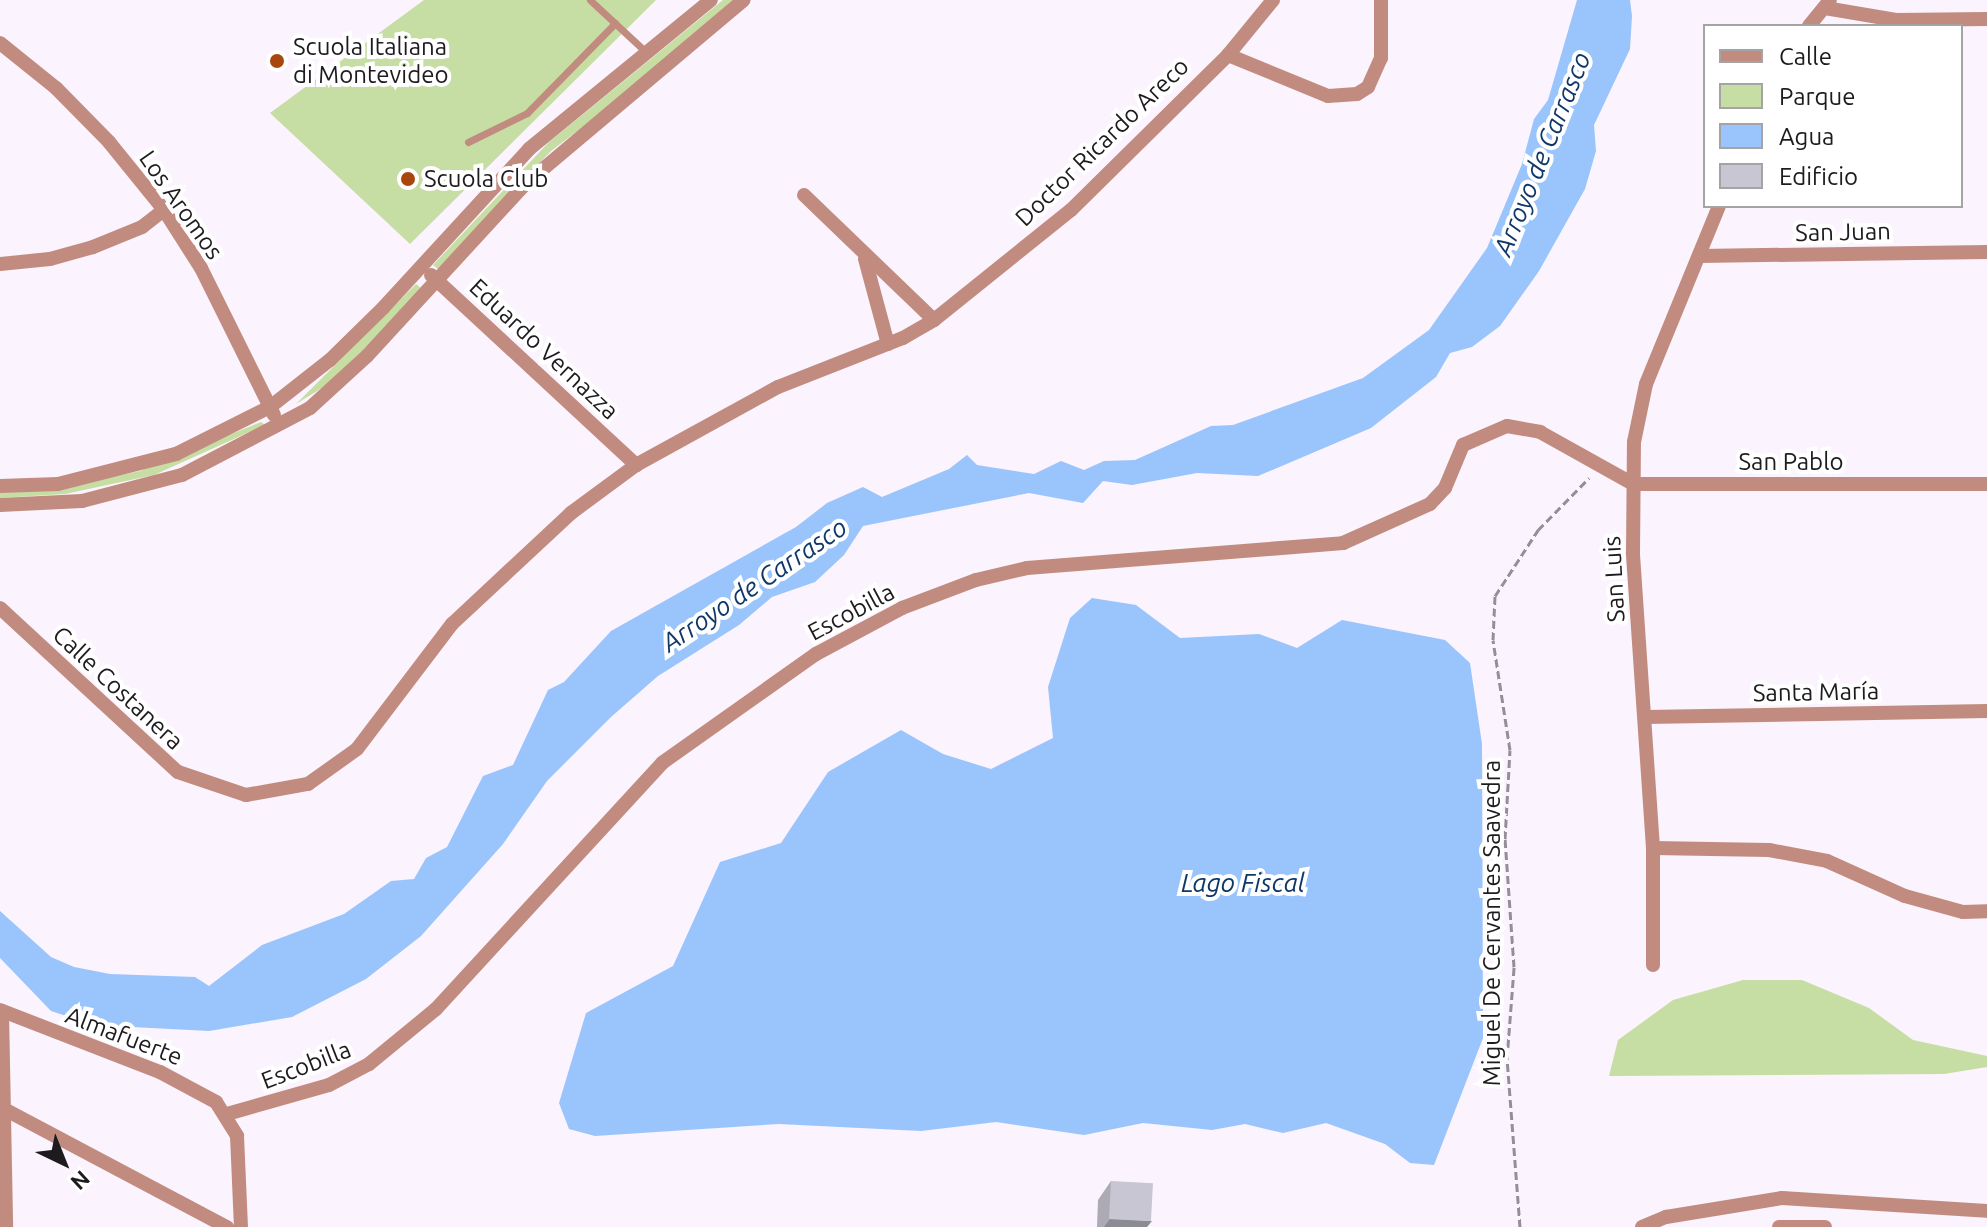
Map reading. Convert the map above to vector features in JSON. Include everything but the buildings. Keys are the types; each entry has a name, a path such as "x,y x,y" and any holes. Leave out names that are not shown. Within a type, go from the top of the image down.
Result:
{"street":[{"path":"0,486 58,484 176,454 270,407 330,360 529,149 649,55 711,0"},
{"path":"0,505 82,501 129,490 215,461 280,427 339,385 524,185 744,0"},
{"name":"Doctor Ricardo Areco","path":"308,784 357,749 452,624 571,513 636,465 778,387 888,344 934,320 1071,210 1228,55 1273,0"},
{"path":"1228,55 1328,96 1357,94 1368,87 1381,58 1381,0"},
{"path":"1811,24 1828,4 1896,20 1987,19"},
{"name":"Los Aromos","path":"0,43 67,99 164,210 201,268 280,427"},
{"path":"804,195 865,259 934,320"},
{"name":"San Luis","path":"1653,965 1653,848 1633,553 1634,442 1646,384 1718,208"},
{"path":"0,264 50,259 93,247 142,227 164,210"},
{"name":"San Juan","path":"1699,256 1987,252"},
{"path":"865,259 888,344"},
{"name":"Eduardo Vernazza","path":"421,266 636,465"},
{"name":"Escobilla","path":"227,1114 329,1085 369,1064 436,1009 662,763 816,654 902,608 1027,568 1343,543 1430,504 1445,488 1463,445 1507,426 1540,432 1600,467"},
{"name":"San Pablo","path":"1600,467 1633,484 1987,484"},
{"name":"Calle Costanera","path":"0,608 178,772 246,795 308,784"},
{"name":"Santa María","path":"1646,717 1987,711"},
{"path":"1653,848 1769,850 1827,861 1905,896 1963,912 1987,911"},
{"path":"1,1011 0,1074 6,1227"},
{"name":"Almafuerte","path":"1,1011 174,1078 227,1114"},
{"path":"2,1108 227,1227"},
{"path":"227,1114 241,1157 241,1227"},
{"path":"1642,1227 1666,1217 1782,1198 1987,1211"},
{"path":"1782,1198 1782,1226 1825,1227"}],"lane":[{"path":"590,0 649,55"},
{"path":"468,142 527,113 615,23"}],"path":[{"name":"Miguel De Cervantes Saavedra","path":"1520,1227 1507,1059 1514,967 1505,839 1510,750 1493,640 1495,596 1538,530 1600,467"}],"green space":[{"name":"Scuola Club","path":"424,0 656,0 410,244 270,113"},
{"path":"723,0 734,0 646,79 551,151 438,269 433,265 549,142"},
{"path":"416,284 421,288 406,307 333,381 296,404"},
{"path":"261,422 265,425 154,475 65,494 0,498 0,490 67,486 140,471"},
{"path":"1743,980 1802,980 1869,1008 1913,1040 1987,1056 1987,1067 1944,1074 1609,1076 1618,1040 1673,1000"}],"water":[{"name":"Arroyo de Carrasco","path":"1577,0 1630,0 1632,16 1630,49 1594,125 1596,151 1585,189 1539,271 1500,326 1472,347 1450,353 1436,377 1371,428 1258,476 1197,473 1132,485 1103,481 1083,503 1029,493 863,526 844,555 815,582 772,597 739,625 658,676 611,717 547,781 503,844 421,936 366,979 292,1017 209,1031 94,1025 51,1011 0,958 0,911 51,957 74,967 110,974 195,977 209,986 262,945 344,914 391,881 414,879 426,858 447,847 483,776 513,765 548,690 564,682 611,631 796,527 827,503 863,487 882,497 949,469 967,455 977,465 1034,474 1061,461 1084,470 1104,461 1135,460 1211,426 1233,425 1363,378 1429,330 1487,248 1522,164 1534,119 1548,100"},
{"name":"Lago Fiscal","path":"1092,598 1136,605 1180,638 1259,634 1297,648 1342,620 1445,640 1470,663 1482,744 1483,1038 1434,1165 1410,1163 1385,1144 1326,1123 1283,1133 1245,1124 1212,1130 1143,1123 1084,1135 996,1122 921,1131 779,1124 595,1136 569,1129 559,1103 586,1013 673,966 720,862 781,843 828,772 901,730 943,754 991,769 1053,738 1048,687 1070,618"}],"place":[{"name":"Scuola Italiana di Montevideo","path":"277,61"},
{"name":"Scuola Club","path":"408,179"}]}
